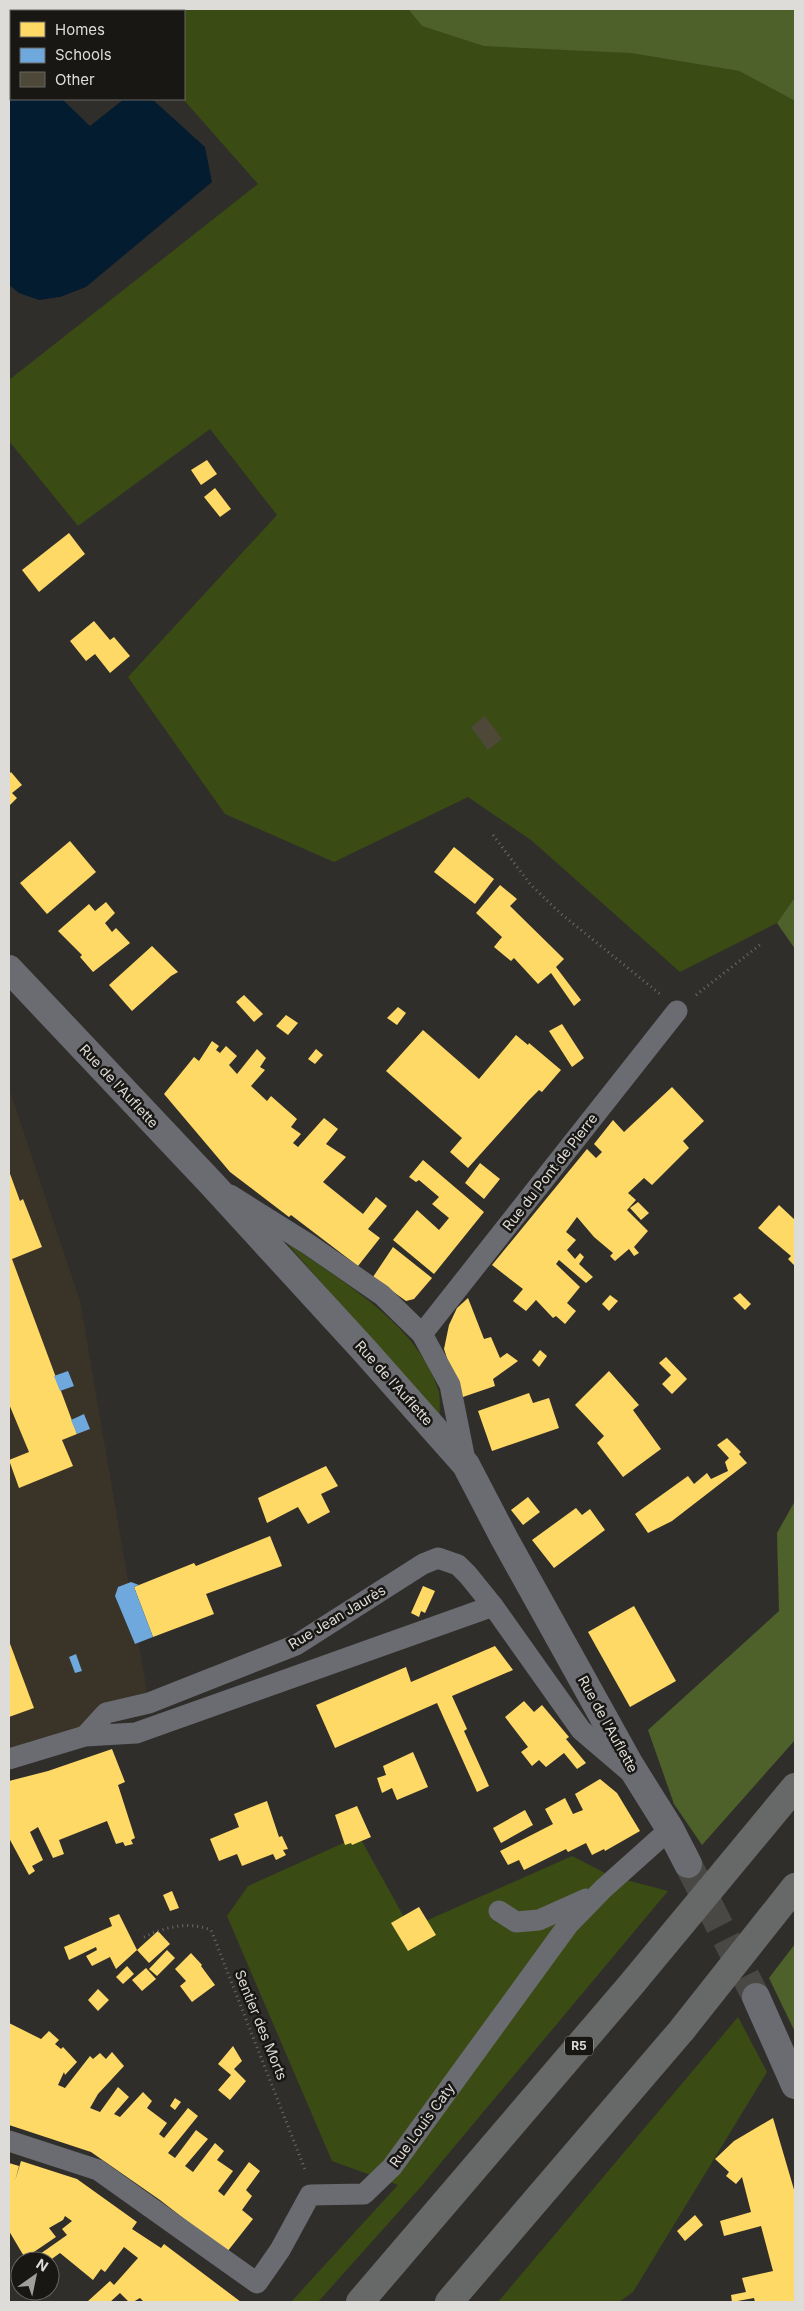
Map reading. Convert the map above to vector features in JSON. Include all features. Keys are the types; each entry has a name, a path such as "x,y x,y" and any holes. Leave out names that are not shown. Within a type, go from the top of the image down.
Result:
{"highway":[{"name":"R5","path":"360,2302 630,1986 795,1787"},
{"path":"449,2302 681,2031 795,1887"}],"street":[{"name":"Rue de l'Auflette","path":"9,969 211,1183 365,1351 466,1465 504,1538 640,1781 670,1829 688,1864"},
{"name":"Rue du Pont de Pierre","path":"422,1334 677,1011"},
{"path":"211,1183 308,1244 382,1295 422,1334 450,1385 466,1465"},
{"name":"Rue Jean Jaurès","path":"85,1736 106,1713 149,1703 296,1645 423,1564 438,1558 458,1565 468,1574 494,1606 581,1730 640,1781"},
{"path":"9,1759 85,1736 136,1733 494,1606"},
{"name":"Rue Louis Caty","path":"310,2195 364,2194 392,2167 568,1925 603,1889 670,1829"},
{"path":"499,1911 516,1922 539,1920 603,1889"},
{"path":"756,1996 795,2085"},
{"path":"9,2140 98,2170 257,2283 280,2250 310,2195"}],"path":[{"path":"493,835 530,884 560,913 649,984 677,1011 761,944"},
{"name":"Sentier des Morts","path":"144,1937 156,1931 197,1924 212,1930 305,2168 310,2195"}],"shaded area":[{"path":"9,1088 80,1301 149,1703 85,1736 9,1759"}],"green space":[{"path":"408,9 422,26 630,53 739,71 795,101 795,897 777,923 680,972 531,840 468,797 334,862 225,814 128,677 277,515 210,429 78,526 9,441 9,380 258,184 184,100 185,10 104,10"},
{"path":"408,9 795,9 795,101 739,71 630,53 484,46 422,26"},
{"path":"795,897 795,949 777,923"},
{"path":"286,1242 374,1305 413,1343 427,1365 438,1389 440,1419"},
{"path":"795,1501 795,1740 702,1845 674,1804 648,1730 779,1611 777,1533"},
{"path":"359,1836 410,1928 572,1856 611,1876 668,1891 419,2189 318,2302 291,2302 398,2185 332,2161 227,1916 248,1886"},
{"path":"795,1944 795,2032 769,1978"},
{"path":"738,2017 767,2072 633,2292 619,2302 498,2302"}],"water":[{"path":"12,100 63,100 90,126 123,100 153,100 205,147 212,182 86,287 60,297 39,300 19,293 9,285 9,102"}],"building: Homes":[{"path":"9,9 33,9 10,10 9,43"},
{"path":"207,460 217,474 201,485 191,470"},
{"path":"215,488 231,509 220,517 204,497"},
{"path":"69,533 85,554 39,592 22,570"},
{"path":"94,621 110,640 114,637 130,656 110,673 95,654 86,661 70,641"},
{"path":"11,772 22,785 12,793 17,798 9,806 9,774"},
{"path":"70,841 96,872 47,914 20,883"},
{"path":"454,847 494,879 475,904 434,872"},
{"path":"500,885 517,899 510,906 564,959 556,967 581,1000 574,1006 551,973 538,984 514,958 511,961 494,947 502,937 476,913"},
{"path":"106,902 115,913 105,923 112,932 116,928 130,943 93,972 80,957 82,955 58,931 89,904 95,911"},
{"path":"152,946 178,972 132,1011 109,985"},
{"path":"244,995 263,1014 254,1022 236,1002"},
{"path":"398,1007 406,1013 397,1025 387,1018"},
{"path":"286,1015 298,1023 288,1035 276,1026"},
{"path":"562,1024 584,1058 572,1067 549,1031"},
{"path":"423,1030 479,1079 516,1035 528,1045 529,1043 561,1070 542,1092 539,1090 529,1100 468,1168 450,1152 462,1138 386,1071"},
{"path":"212,1041 219,1046 216,1050 220,1053 226,1046 237,1056 229,1065 237,1074 257,1049 266,1058 260,1067 265,1070 251,1086 267,1101 271,1096 297,1119 291,1127 301,1134 293,1143 298,1147 324,1118 338,1129 326,1144 346,1157 323,1182 363,1214 376,1197 387,1206 368,1229 380,1238 358,1266 230,1172 164,1094 194,1057 199,1061"},
{"path":"316,1049 323,1055 315,1064 308,1059"},
{"path":"672,1087 704,1121 683,1141 689,1148 652,1185 644,1178 628,1193 636,1200 627,1210 648,1231 634,1247 639,1253 634,1256 629,1249 615,1261 610,1256 613,1253 594,1237 577,1217 566,1232 576,1240 567,1250 575,1259 580,1253 584,1257 579,1264 593,1277 586,1283 559,1260 556,1264 580,1287 567,1303 576,1311 565,1324 556,1316 553,1318 536,1300 526,1311 513,1301 523,1289 492,1265 587,1149 596,1158 602,1152 594,1144 613,1120 624,1132"},
{"path":"423,1160 484,1212 434,1274 393,1240 417,1210 439,1230 449,1218 432,1204 439,1197 419,1180 416,1182 409,1177"},
{"path":"480,1163 500,1179 484,1199 465,1183"},
{"path":"9,1171 20,1201 23,1199 42,1247 12,1259 77,1434 62,1440 73,1466 19,1488 9,1460 29,1452 9,1404"},
{"path":"638,1202 649,1213 641,1220 630,1208"},
{"path":"779,1205 795,1220 795,1266 788,1259 791,1256 758,1228"},
{"path":"393,1247 432,1278 414,1299 406,1301 373,1277"},
{"path":"740,1293 751,1304 745,1310 733,1298"},
{"path":"610,1295 618,1301 609,1311 602,1304"},
{"path":"468,1298 484,1339 491,1337 500,1358 507,1353 518,1361 493,1379 495,1386 460,1398 444,1349 449,1325 457,1308"},
{"path":"540,1350 547,1356 539,1367 532,1360"},
{"path":"666,1357 687,1379 672,1394 662,1384 671,1375 659,1363"},
{"path":"609,1371 639,1405 633,1410 661,1449 623,1477 597,1443 604,1436 575,1405"},
{"path":"529,1393 533,1403 549,1398 559,1428 492,1451 478,1411"},
{"path":"727,1438 741,1452 739,1454 747,1463 672,1521 648,1533 635,1514 688,1476 694,1484 707,1473 711,1479 728,1471 725,1462 729,1458 717,1445"},
{"path":"326,1466 338,1486 321,1494 330,1512 308,1524 298,1507 267,1523 258,1498"},
{"path":"528,1497 540,1512 523,1525 511,1510"},
{"path":"576,1508 582,1515 590,1509 605,1530 554,1568 532,1540"},
{"path":"270,1536 282,1566 206,1594 214,1614 153,1637 134,1587 194,1563 196,1566"},
{"path":"423,1586 435,1591 425,1613 421,1611 419,1617 411,1613"},
{"path":"634,1606 676,1681 630,1707 588,1632"},
{"path":"9,1641 34,1708 9,1717"},
{"path":"495,1646 513,1670 452,1696 467,1729 464,1731 489,1786 477,1792 437,1703 335,1748 316,1705 406,1667 411,1682"},
{"path":"524,1701 534,1712 542,1705 569,1737 566,1739 586,1763 577,1769 564,1753 546,1767 539,1760 532,1766 521,1752 528,1747 505,1717"},
{"path":"112,1749 125,1782 118,1785 135,1838 131,1840 133,1844 125,1846 123,1842 116,1844 107,1821 59,1840 64,1854 53,1858 38,1827 30,1832 43,1860 32,1866 35,1871 29,1875 9,1838 9,1781 48,1771"},
{"path":"413,1752 428,1787 397,1800 392,1788 382,1793 377,1778 386,1775 383,1766"},
{"path":"600,1779 617,1793 640,1831 605,1851 604,1849 592,1855 586,1843 568,1852 566,1849 524,1870 519,1860 508,1865 500,1851 553,1824 545,1809 565,1798 573,1814 583,1810 575,1794"},
{"path":"267,1801 279,1837 282,1836 288,1849 283,1850 286,1855 276,1860 273,1854 242,1866 237,1854 219,1861 210,1839 239,1827 234,1814"},
{"path":"357,1806 371,1837 352,1845 351,1843 345,1845 335,1815"},
{"path":"525,1810 533,1825 501,1843 493,1828"},
{"path":"172,1891 179,1908 170,1911 163,1895"},
{"path":"419,1907 436,1935 408,1951 391,1923"},
{"path":"119,1914 137,1950 116,1969 110,1957 92,1966 86,1956 97,1950 96,1947 69,1960 64,1947 112,1926 109,1918"},
{"path":"158,1931 170,1944 149,1963 137,1950"},
{"path":"167,1950 175,1958 157,1976 149,1969"},
{"path":"191,1953 202,1965 215,1985 192,2002 180,1986 186,1981 175,1969"},
{"path":"127,1966 134,1974 123,1984 116,1977"},
{"path":"146,1968 156,1979 142,1991 132,1980"},
{"path":"98,1989 109,2000 98,2011 88,2000"},
{"path":"9,2023 41,2039 49,2031 59,2040 55,2044 61,2049 63,2047 77,2062 65,2075 64,2072 58,2085 65,2088 90,2056 93,2059 100,2053 106,2059 112,2052 124,2066 98,2094 90,2108 100,2112 118,2087 129,2097 114,2114 120,2117 143,2092 152,2101 147,2108 167,2123 159,2134 164,2138 188,2108 198,2116 168,2153 175,2158 196,2130 208,2139 185,2166 193,2172 215,2143 224,2151 217,2160 233,2171 218,2191 224,2196 249,2162 260,2171 246,2190 252,2196 242,2210 253,2219 227,2252 160,2200 91,2152 9,2125"},
{"path":"233,2046 242,2061 234,2069 246,2081 230,2100 218,2090 231,2075 218,2064"},
{"path":"175,2098 181,2102 175,2110 170,2106"},
{"path":"773,2118 795,2193 795,2302 755,2302 754,2298 732,2302 731,2295 746,2292 742,2278 773,2271 761,2226 724,2236 720,2221 751,2212 742,2177 736,2184 726,2176 729,2172 715,2159 734,2141"},
{"path":"21,2161 77,2179 137,2222 132,2229 161,2248 164,2244 241,2302 144,2302 140,2298 129,2302 120,2293 110,2302 87,2302 110,2281 114,2285 138,2258 124,2247 105,2272 101,2269 93,2280 60,2253 60,2251 44,2251 67,2235 62,2229 72,2221 65,2216 63,2220 49,2228 56,2237 35,2251 21,2251 9,2231 9,2163 19,2166 15,2181"},
{"path":"695,2215 703,2225 685,2241 677,2231"}],"building: Schools":[{"path":"68,1371 74,1386 60,1391 54,1376"},
{"path":"84,1414 90,1429 77,1434 71,1420"},
{"path":"131,1582 139,1585 134,1587 153,1637 135,1644 115,1596 118,1587"},
{"path":"76,1654 82,1671 75,1673 69,1657"}],"building: Other":[{"path":"485,716 502,739 488,750 471,727"}],"tunnel":[{"path":"688,1864 756,1997"}]}
